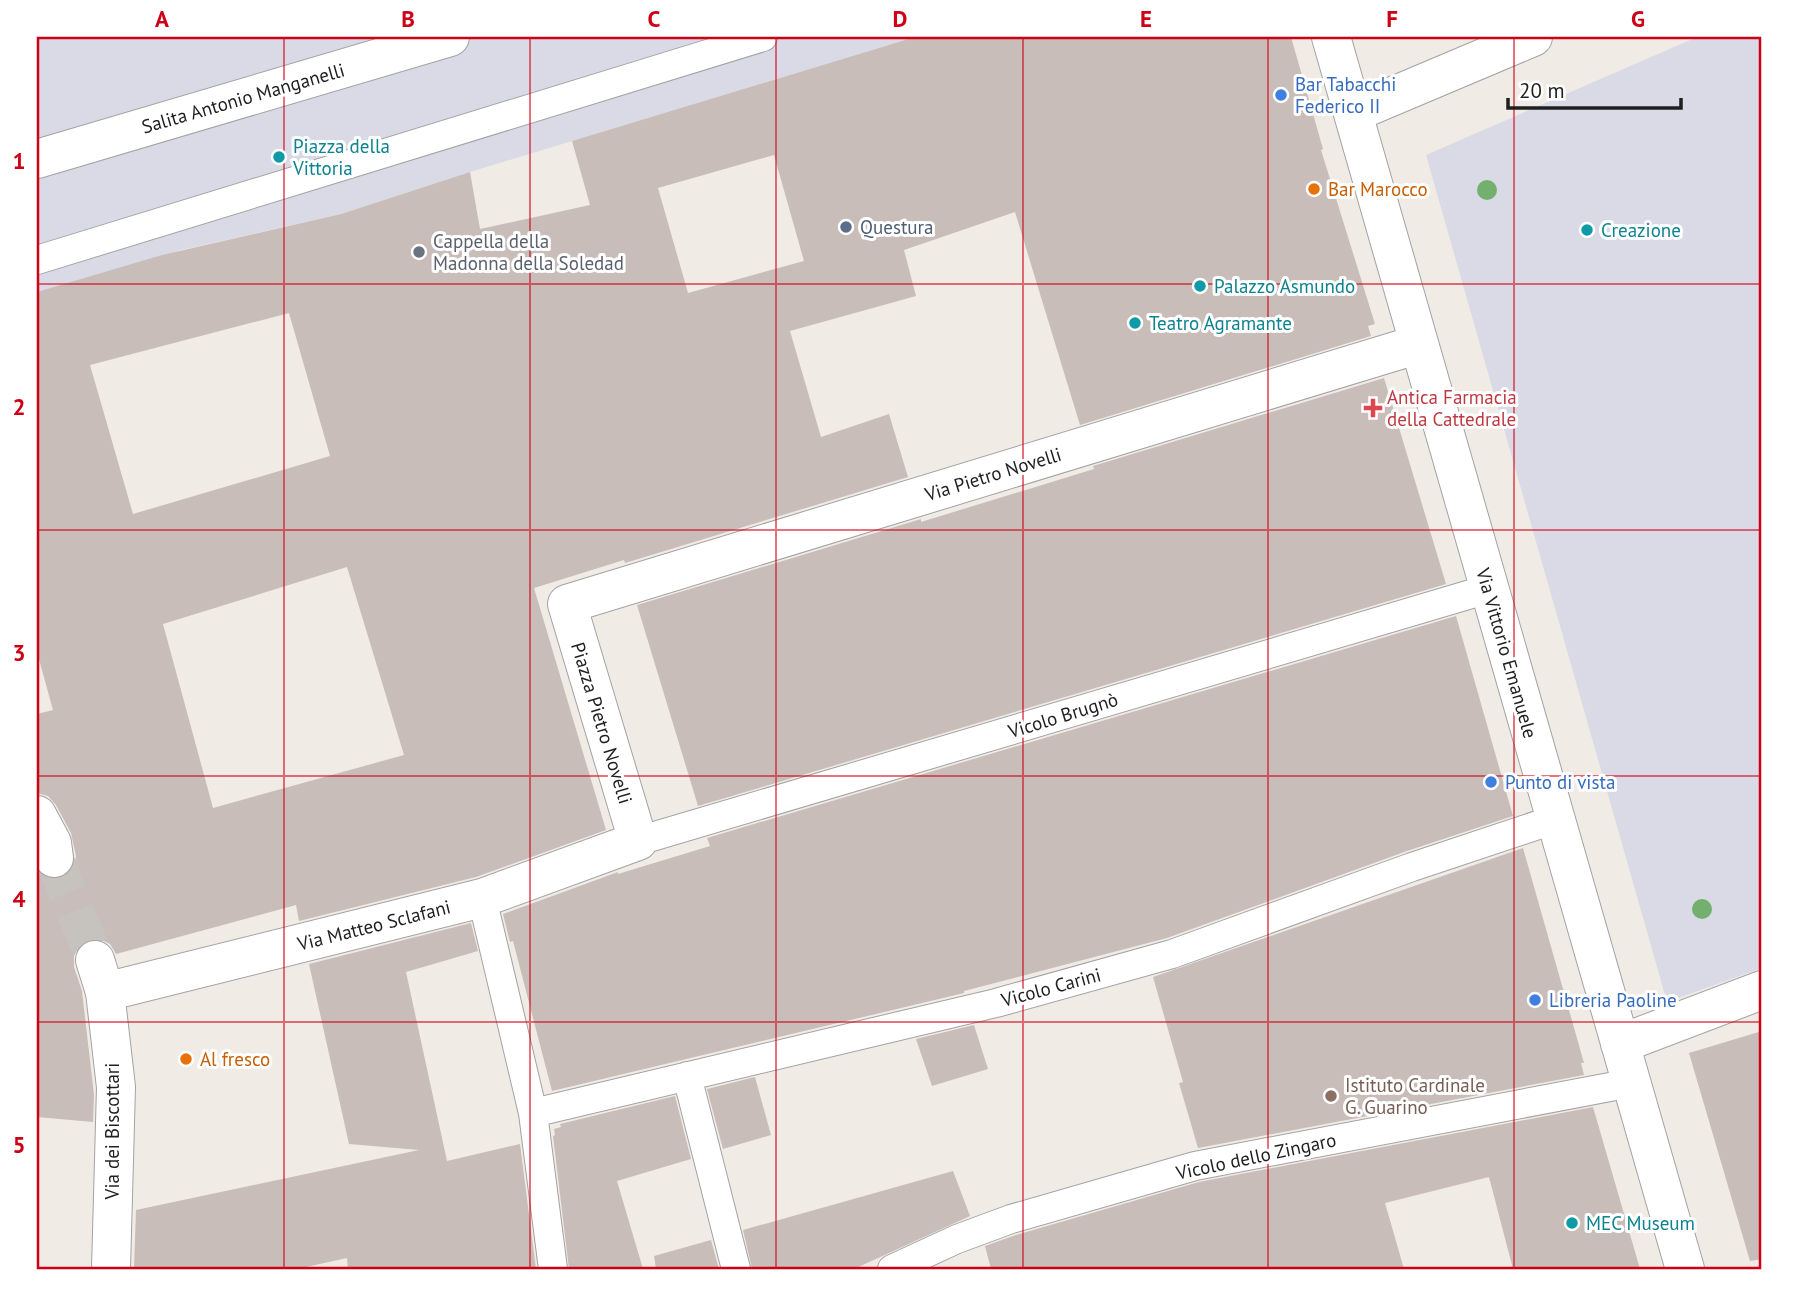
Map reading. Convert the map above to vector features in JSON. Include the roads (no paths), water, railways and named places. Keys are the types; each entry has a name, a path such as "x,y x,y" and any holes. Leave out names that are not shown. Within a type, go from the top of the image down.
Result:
{"street":[{"name":"Salita Antonio Manganelli","path":"37,159 450,37"},
{"name":"Via Vittorio Emanuele","path":"1331,37 1685,1269"},
{"path":"1353,113 1534,37"},
{"name":"Via Pietro Novelli","path":"567,604 1419,344"},
{"name":"Piazza Pietro Novelli","path":"567,604 638,841"},
{"name":"Via Matteo Sclafani","path":"100,976 482,898 638,841"},
{"name":"Via dei Biscottari","path":"100,976 116,1087 111,1269"},
{"path":"1620,1044 1762,990"}],"lane":[{"path":"37,260 763,37"},
{"name":"Vicolo Brugnò","path":"638,841 1488,589"},
{"name":"Vicolo Carini","path":"534,1113 996,1003 1172,954 1412,867 1556,819"},
{"path":"482,898 534,1113 552,1269"},
{"path":"687,1076 736,1269"},
{"name":"Vicolo dello Zingaro","path":"892,1269 957,1239 1011,1219 1195,1166 1631,1083"}],"tunnel":[{"path":"54,858 95,960"}],"place":[{"name":"Bar Tabacchi Federico II","path":"1281,95"},
{"name":"Piazza della Vittoria","path":"279,157"},
{"name":"Bar Marocco","path":"1314,189"},
{"name":"Questura","path":"846,227"},
{"name":"Creazione","path":"1587,230"},
{"name":"Cappella della Madonna della Soledad","path":"419,252"},
{"name":"Palazzo Asmundo","path":"1200,286"},
{"name":"Teatro Agramante","path":"1135,323"},
{"name":"Antica Farmacia della Cattedrale","path":"1373,408"},
{"name":"Punto di vista","path":"1491,782"},
{"name":"Libreria Paoline","path":"1535,1000"},
{"name":"Al fresco","path":"186,1059"},
{"name":"Istituto Cardinale G. Guarino","path":"1331,1096"},
{"name":"MEC Museum","path":"1572,1223"}]}
